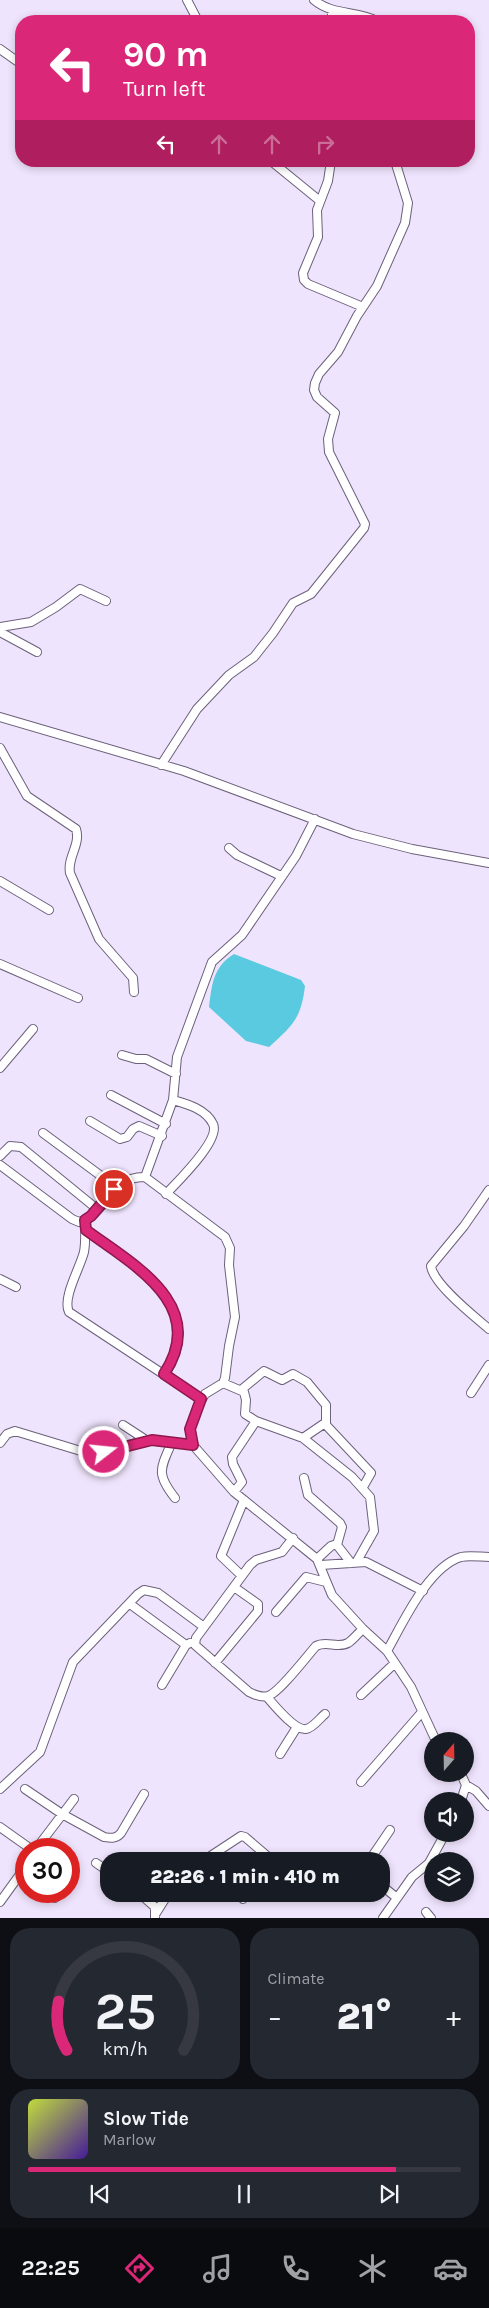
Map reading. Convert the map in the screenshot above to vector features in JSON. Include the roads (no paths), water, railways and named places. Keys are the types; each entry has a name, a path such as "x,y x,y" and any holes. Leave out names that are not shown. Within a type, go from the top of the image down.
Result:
{"street":[{"path":"188,0 195,15"},
{"path":"314,0 332,11 364,15"},
{"path":"0,49 15,60"},
{"path":"278,167 320,201"},
{"path":"331,167 328,181 316,210 318,236 303,273 304,280 308,284 362,307"},
{"path":"161,765 197,709 229,675 254,657 293,603 311,594 364,528 365,524 329,452 328,439 335,413 317,397 314,390 316,379 331,363 350,327 377,286 405,223 408,203 396,167"},
{"path":"0,627 31,622 56,607 80,589 106,601"},
{"path":"0,632 37,652"},
{"path":"0,717 161,765 391,845 489,863"},
{"path":"0,748 28,796 76,829 78,838 69,866 70,873 99,939 133,978 134,992"},
{"path":"145,1177 162,1136 173,1100 177,1057 212,962 242,935 296,856 315,819"},
{"path":"229,848 237,855 282,876"},
{"path":"0,882 49,910"},
{"path":"0,964 78,998"},
{"path":"0,1068 33,1029"},
{"path":"122,1054 136,1059 146,1059 176,1074"},
{"path":"111,1095 166,1124"},
{"path":"166,1194 202,1154 214,1130 212,1122 197,1108 173,1100"},
{"path":"90,1121 120,1139 127,1137 133,1129 139,1126 162,1136"},
{"path":"43,1133 116,1187"},
{"path":"0,1156 10,1146 21,1147 97,1209"},
{"path":"0,1165 72,1219 79,1222 85,1220 97,1209 116,1187 128,1180 145,1177 219,1232 229,1243 235,1317 222,1383 201,1399 190,1429 193,1445 234,1492 293,1538 319,1562 332,1594 363,1629 387,1651 395,1663 417,1698 432,1732"},
{"path":"489,1190 464,1226 431,1266 434,1276 455,1300 489,1329"},
{"path":"85,1220 86,1230 83,1254 68,1297 67,1308 73,1315 201,1399"},
{"path":"86,1230 146,1273 164,1293 176,1317 178,1342 170,1365 164,1374"},
{"path":"0,1279 16,1287"},
{"path":"471,1393 489,1365"},
{"path":"241,1390 264,1371 282,1380 288,1376 297,1375 307,1382 326,1404 325,1423 371,1473 370,1478 363,1487"},
{"path":"222,1383 241,1390 246,1396 245,1414 256,1421 303,1438 363,1487 370,1497 375,1526 374,1531 354,1562"},
{"path":"234,1492 242,1482 233,1464 232,1457 256,1421"},
{"path":"303,1438 325,1423"},
{"path":"123,1425 146,1440"},
{"path":"0,1444 10,1432 20,1431 94,1456 146,1440 193,1445"},
{"path":"172,1442 158,1467 163,1483 175,1498"},
{"path":"304,1478 308,1495 340,1523 342,1527 336,1544 319,1562"},
{"path":"242,1576 220,1556 244,1500"},
{"path":"162,1685 186,1646 194,1642 242,1576 256,1560 282,1552 293,1538"},
{"path":"336,1544 354,1562"},
{"path":"387,1651 423,1591 436,1575 448,1564 462,1557 489,1557"},
{"path":"319,1562 366,1562 423,1591"},
{"path":"276,1612 306,1576 326,1582"},
{"path":"214,1663 258,1611 258,1604 234,1588"},
{"path":"0,1789 40,1752 74,1662 144,1590 151,1590 204,1627"},
{"path":"130,1604 186,1646"},
{"path":"194,1642 214,1663 249,1692 257,1696 267,1697 277,1691 316,1646 325,1643 342,1645 348,1643 363,1629"},
{"path":"361,1695 395,1663"},
{"path":"267,1697 297,1727 306,1730 325,1714"},
{"path":"361,1782 422,1712"},
{"path":"280,1754 297,1727"},
{"path":"465,1782 466,1785 476,1791 489,1806"},
{"path":"464,1792 466,1785"},
{"path":"25,1789 62,1814 104,1837 117,1838 122,1834 144,1794"},
{"path":"44,1838 74,1799"},
{"path":"0,1827 16,1838"},
{"path":"375,1852 390,1830"},
{"path":"217,1852 241,1836 246,1836 263,1852"},
{"path":"384,1918 412,1877 429,1863 441,1842"},
{"path":"96,1863 100,1866"},
{"path":"0,1902 15,1886"},
{"path":"390,1892 397,1898"},
{"path":"151,1902 155,1916"},
{"path":"155,1916 163,1902"}],"water":[{"path":"234,954 301,980 305,986 301,1006 294,1021 269,1047 246,1041 209,1007 213,984 218,970"}]}
